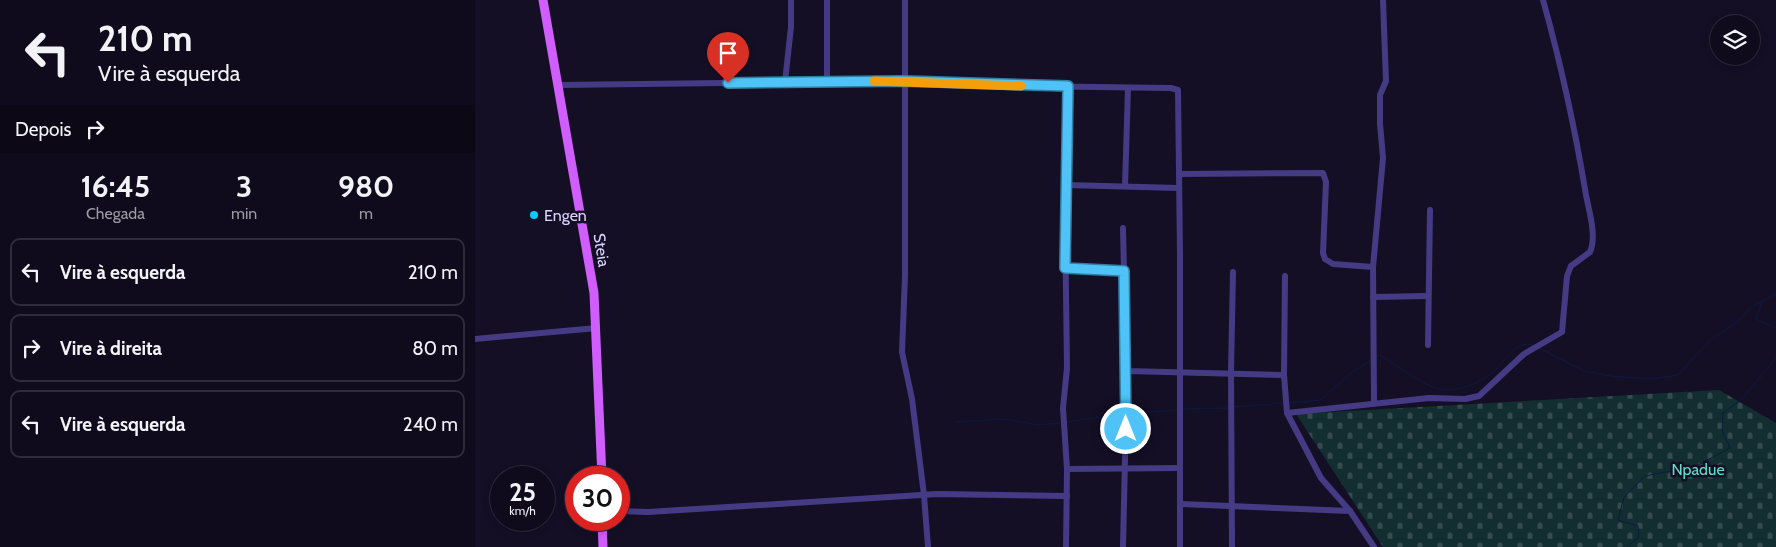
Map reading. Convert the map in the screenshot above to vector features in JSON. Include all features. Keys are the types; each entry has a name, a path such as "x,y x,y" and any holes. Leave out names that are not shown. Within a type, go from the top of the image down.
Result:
{"main road":[{"name":"Steia","path":"543,0 590,271 597,328 602,466"},
{"path":"603,531 603,547"}],"street":[{"path":"785,82 791,27 791,0"},
{"path":"827,0 827,82"},
{"path":"905,0 905,266 902,352 912,399 924,495 928,547"},
{"path":"1374,403 1373,267 1383,158 1380,96 1386,80 1383,0"},
{"path":"1287,413 1429,398 1465,399 1479,396 1524,354 1562,332 1567,276 1571,266 1590,252 1591,231 1579,149 1560,63 1543,0"},
{"path":"558,86 904,81 1171,88 1178,90 1180,547"},
{"path":"1066,547 1067,469 1063,408 1067,368 1065,185 1068,86"},
{"path":"1125,186 1128,88"},
{"path":"1179,174 1323,173 1326,182 1323,253 1325,259 1333,264 1373,267"},
{"path":"1065,185 1179,188"},
{"path":"1429,345 1430,210"},
{"path":"1123,228 1127,371 1123,547"},
{"path":"1065,268 1124,271"},
{"path":"1232,547 1231,372 1233,272"},
{"path":"1285,276 1284,375 1287,413 1316,470 1350,511 1374,547"},
{"path":"1373,297 1428,296"},
{"path":"475,339 597,328"},
{"path":"1127,371 1231,372 1284,375"},
{"path":"1067,469 1180,468"},
{"path":"630,511 648,512 924,495 1067,496"},
{"path":"1181,504 1350,511"}],"green space":[{"name":"Npadue","path":"1719,390 1776,423 1776,547 1383,547 1296,414"}],"waterway":[{"path":"1539,348 1584,371 1610,376 1650,379 1678,375 1710,340 1736,323 1751,307 1776,294"},
{"path":"1762,302 1756,319 1776,328"},
{"path":"1376,357 1379,355 1413,377 1433,387 1448,390 1465,387 1481,381 1494,371 1516,348 1527,344 1533,345"},
{"path":"1627,547 1639,537 1638,526 1618,520 1624,497 1645,476 1696,466 1730,448 1722,430 1723,413 1742,399 1776,358"},
{"path":"1288,403 1320,400 1351,373 1370,361"},
{"path":"1233,407 1284,403"},
{"path":"1183,409 1229,408"},
{"path":"1129,414 1177,410"},
{"path":"1067,422 1122,414"},
{"path":"955,422 1004,419 1039,425 1060,423"}],"slow traffic":[{"path":"874,81 1021,86"}],"place":[{"name":"Engen","path":"534,215"}],"route":[{"path":"728,83 904,81 1068,86 1065,268 1124,271 1125,361 1127,371 1126,429"}]}
